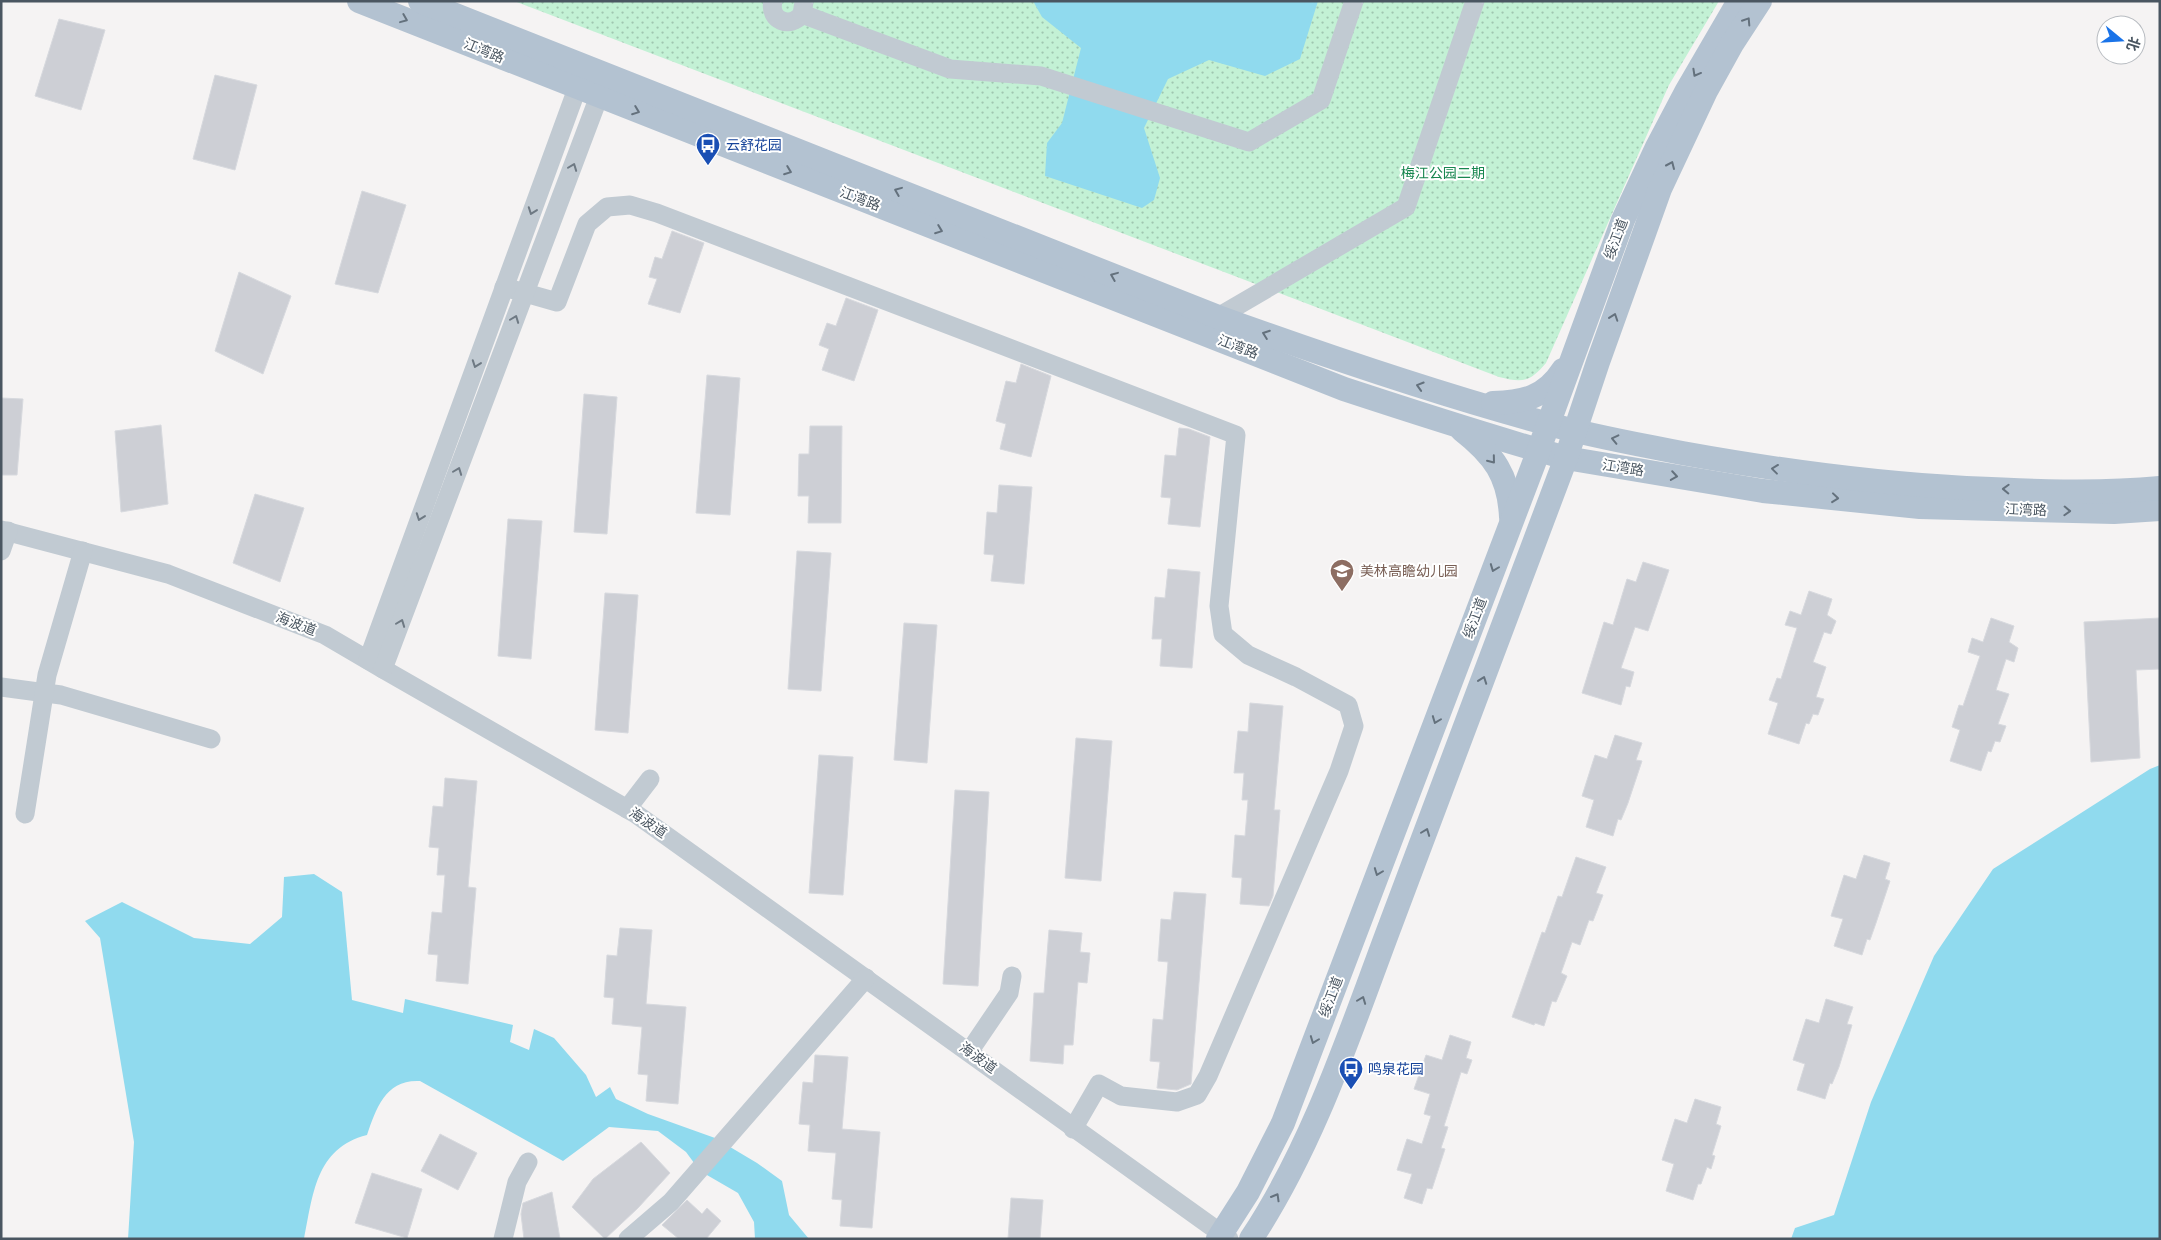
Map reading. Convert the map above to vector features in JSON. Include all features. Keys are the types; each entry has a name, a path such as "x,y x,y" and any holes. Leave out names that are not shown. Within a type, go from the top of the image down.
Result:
{"main road":[{"name":"江湾路","path":"359,1 592,82 1351,365 1574,430 1641,445 1760,467 1904,484 2004,490 2111,491 2160,488"},
{"name":"江湾路","path":"420,1 592,82 1344,389 1532,453 1763,491 1920,507 2114,512 2160,510"},
{"name":"绥江道","path":"1223,1237 1283,1123 1511,522 1532,453 1573,354 1623,220 1657,148 1711,46 1739,1"},
{"name":"绥江道","path":"1251,1239 1287,1176 1328,1088 1566,458 1574,430 1660,189 1706,92 1732,44 1760,1"},
{"path":"1466,400 1492,403 1517,402 1528,399 1544,391 1558,377 1573,354"},
{"path":"1457,426 1507,428 1545,420 1579,388 1598,362"},
{"path":"1466,400 1507,428 1532,453 1540,505 1538,531"},
{"path":"1457,426 1482,447 1501,472 1510,501 1511,522"}],"street":[{"path":"768,3 775,16 784,22 794,21 803,8 950,69 1041,76 1249,142 1321,100 1354,1"},
{"path":"1218,317 1406,207 1474,1"},
{"path":"376,664 504,287 592,82"},
{"path":"376,664 525,293 592,82"},
{"path":"504,287 556,302 587,224 607,207 630,205 666,216 1236,435 1219,606 1223,634 1248,655 1296,677 1348,705 1354,726 1336,780 1208,1076 1197,1096 1177,1102 1121,1096 1099,1084 1073,1128"},
{"path":"1,551 4,530"},
{"name":"海波道","path":"4,530 168,574 326,635 627,809 866,978 1223,1237"},
{"path":"25,814 43,693 83,551"},
{"path":"1,687 60,695 211,739"},
{"path":"627,809 650,779"},
{"path":"969,1052 1008,993 1012,976"},
{"path":"628,1239 671,1202 866,978"},
{"path":"503,1239 517,1182 528,1162"}],"green space":[{"name":"梅江公园二期","path":"514,1 1719,1 1669,85 1546,363 1530,377 1514,380 1499,377"}],"water":[{"path":"1033,1 1318,1 1300,59 1265,76 1209,60 1168,79 1144,128 1160,178 1154,200 1142,208 1045,176 1047,143 1062,123 1081,48 1042,17"},
{"path":"2160,765 2160,1239 1791,1239 1795,1228 1834,1215 1871,1102 1934,956 1993,869 2150,769"},
{"path":"314,874 342,892 352,1000 403,1013 405,999 513,1025 510,1042 529,1050 534,1029 554,1038 586,1075 596,1097 610,1087 616,1099 648,1114 715,1138 757,1163 782,1181 789,1215 809,1239 755,1239 754,1222 738,1193 700,1171 686,1152 658,1131 609,1127 563,1161 420,1081 408,1082 391,1090 384,1097 374,1115 367,1135 350,1141 336,1151 327,1162 319,1176 314,1191 304,1239 128,1239 134,1142 100,938 85,921 122,902 194,938 250,944 282,917 284,877"}],"building":[{"path":"59,19 105,30 81,110 35,96"},
{"path":"215,75 257,85 235,170 193,159"},
{"path":"362,191 406,205 378,293 335,284"},
{"path":"672,231 704,243 680,313 648,304 657,279 649,277 655,257 662,259"},
{"path":"239,272 291,296 263,374 215,351"},
{"path":"846,298 878,310 854,381 822,370 829,349 819,345 827,323 836,326"},
{"path":"1021,364 1051,376 1031,457 1000,449 1006,424 996,421 1006,381 1016,383"},
{"path":"707,375 740,378 730,515 696,513"},
{"path":"584,394 617,397 607,534 574,532"},
{"path":"1,398 23,399 17,475 1,475"},
{"path":"161,425 168,504 121,512 115,431"},
{"path":"810,426 842,426 841,523 808,523 809,496 798,496 799,454 809,454"},
{"path":"1179,428 1189,429 1210,437 1200,527 1168,524 1171,498 1161,497 1165,455 1176,456"},
{"path":"999,485 1032,487 1024,584 991,581 994,555 984,554 987,512 997,513"},
{"path":"255,494 304,508 280,582 233,563"},
{"path":"508,519 542,521 531,659 498,656"},
{"path":"797,551 831,553 821,691 788,689"},
{"path":"1643,562 1669,570 1648,631 1635,627 1621,668 1634,672 1630,687 1626,686 1621,705 1582,693 1604,622 1613,625 1627,579 1636,582"},
{"path":"1168,569 1200,572 1192,668 1160,666 1162,639 1152,639 1155,597 1165,598"},
{"path":"1809,591 1832,599 1827,615 1836,621 1831,634 1824,632 1813,662 1826,667 1816,697 1824,699 1818,715 1813,714 1809,724 1806,723 1799,744 1768,734 1778,703 1769,700 1777,678 1781,679 1797,628 1785,625 1790,611 1801,615"},
{"path":"605,593 638,595 628,733 595,730"},
{"path":"1991,618 2014,626 2009,642 2018,648 2014,662 2006,659 1996,690 2009,694 1998,724 2006,726 2000,742 1995,741 1991,752 1988,751 1981,771 1950,761 1960,730 1952,727 1959,705 1963,706 1980,656 1968,652 1972,638 1983,642"},
{"path":"2160,618 2160,669 2136,670 2140,758 2091,762 2084,622"},
{"path":"904,623 937,625 927,763 894,760"},
{"path":"1250,703 1283,706 1274,810 1280,810 1273,896 1269,906 1240,904 1242,878 1232,877 1235,835 1245,836 1248,800 1242,800 1244,773 1234,773 1238,731 1248,732"},
{"path":"1615,735 1642,743 1636,760 1642,761 1628,803 1621,820 1618,819 1613,836 1586,827 1594,800 1582,796 1595,755 1607,759"},
{"path":"1076,738 1112,741 1101,881 1065,878"},
{"path":"819,755 853,757 843,895 809,893"},
{"path":"445,778 477,781 468,887 476,888 468,984 436,981 438,955 428,954 432,912 442,913 445,875 437,875 439,848 429,847 433,806 443,807"},
{"path":"955,790 989,792 978,986 943,984"},
{"path":"1864,855 1890,863 1885,879 1890,881 1870,940 1867,939 1862,955 1834,946 1843,919 1831,916 1844,875 1856,879"},
{"path":"1576,857 1606,867 1596,893 1603,895 1593,921 1589,920 1580,945 1572,942 1561,973 1567,976 1556,1002 1552,1001 1544,1026 1535,1023 1534,1025 1512,1017 1542,932 1545,933 1558,896 1562,897"},
{"path":"1174,892 1206,894 1191,1084 1177,1090 1157,1088 1160,1062 1150,1061 1153,1019 1163,1020 1168,962 1158,961 1161,919 1171,920"},
{"path":"620,928 652,930 646,1004 686,1007 678,1104 646,1101 648,1075 638,1074 642,1027 612,1024 614,998 604,997 607,955 617,956"},
{"path":"1049,930 1082,933 1080,952 1090,953 1087,983 1078,982 1073,1045 1064,1045 1063,1064 1030,1061 1034,993 1044,993"},
{"path":"1826,999 1853,1007 1847,1024 1852,1025 1839,1067 1832,1084 1830,1083 1825,1099 1797,1090 1805,1064 1793,1060 1806,1019 1819,1023"},
{"path":"1450,1035 1471,1042 1466,1058 1472,1060 1467,1074 1461,1072 1444,1126 1448,1127 1441,1148 1445,1149 1432,1189 1427,1188 1422,1204 1404,1198 1412,1174 1397,1170 1407,1139 1422,1144 1431,1116 1424,1114 1430,1094 1414,1089 1426,1055 1442,1060"},
{"path":"815,1055 848,1057 842,1129 880,1132 872,1228 840,1226 842,1200 832,1199 836,1153 808,1151 810,1125 799,1124 803,1082 813,1083"},
{"path":"1695,1099 1721,1107 1716,1124 1721,1126 1712,1155 1715,1156 1711,1169 1707,1167 1701,1184 1698,1184 1693,1200 1666,1191 1674,1164 1662,1160 1675,1119 1687,1123"},
{"path":"440,1134 477,1153 458,1190 421,1171"},
{"path":"641,1142 670,1173 638,1208 605,1239 572,1207 593,1179"},
{"path":"372,1173 422,1189 407,1238 355,1223"},
{"path":"552,1192 560,1239 524,1239 521,1214 523,1203"},
{"path":"1011,1198 1043,1200 1040,1239 1008,1239"},
{"path":"687,1200 702,1214 707,1208 721,1221 706,1239 679,1239 662,1225"}],"place":[{"name":"云舒花园","path":"708,166"},
{"name":"美林高瞻幼儿园","path":"1342,592"},
{"name":"鸣泉花园","path":"1351,1090"}]}
